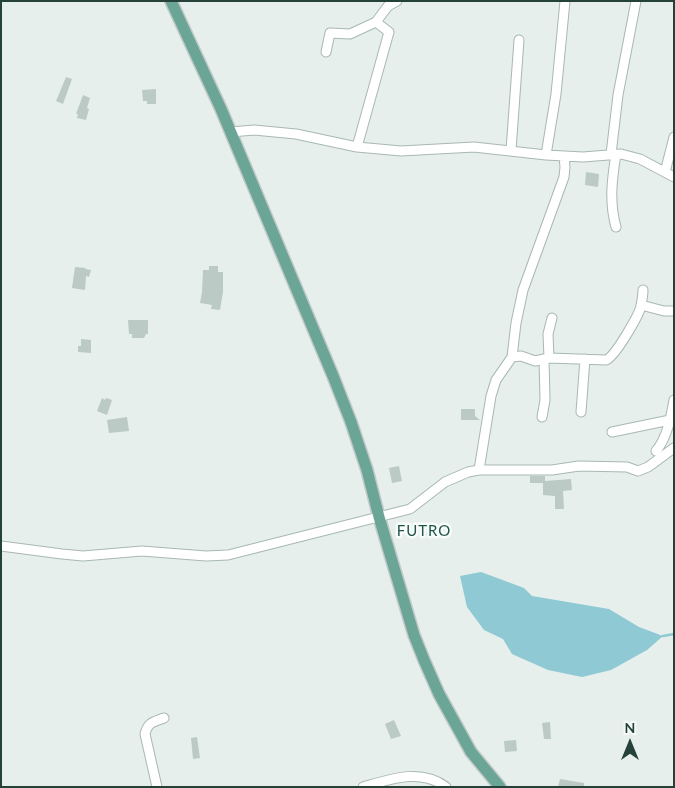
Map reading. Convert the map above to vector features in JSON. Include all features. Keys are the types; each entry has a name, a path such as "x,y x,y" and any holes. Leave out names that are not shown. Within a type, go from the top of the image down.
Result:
{"main road":[{"path":"171,1 231,132 347,413 367,470 414,635 424,660 439,694 471,752 496,785"}],"street":[{"path":"326,52 330,32 350,34 376,22 388,6 396,1"},
{"path":"546,155 560,65 565,1"},
{"path":"616,227 611,204 618,96 636,1"},
{"path":"358,147 378,68 388,40 389,32 376,22"},
{"path":"511,150 518,40"},
{"path":"231,132 254,130 296,134 358,147 401,151 474,146 546,155 583,157 614,154 640,159 674,177"},
{"path":"665,172 674,137"},
{"path":"479,470 491,396 496,380 512,357 516,323 523,290 564,177 566,167 564,156"},
{"path":"512,357 519,356 536,361 547,358 610,359 631,326 640,305 643,290"},
{"path":"640,305 664,311 674,310"},
{"path":"542,417 545,400 548,334 552,318"},
{"path":"581,412 585,359"},
{"path":"656,451 660,447 670,420 674,400"},
{"path":"612,432 670,420"},
{"path":"1,546 83,556 142,551 206,556 228,555 410,509 446,482 468,472 479,470 552,470 579,466 627,467 638,471 648,467 674,448"},
{"path":"157,787 145,734 147,726 164,718"},
{"path":"364,787 410,776 432,778 446,787"}],"water":[{"path":"481,572 524,588 532,596 609,609 639,627 663,636 647,650 611,670 582,677 548,670 512,654 503,639 484,630 467,607 460,576"}],"building":[{"path":"66,77 72,79 63,104 56,101"},
{"path":"156,89 156,104 147,104 147,101 143,101 142,90"},
{"path":"83,95 90,98 86,120 77,118 78,114 76,114"},
{"path":"586,172 599,174 598,187 585,185"},
{"path":"209,266 218,266 218,272 223,272 223,292 220,310 211,309 212,305 200,303 203,270 209,270"},
{"path":"75,267 91,270 89,277 86,276 85,290 72,288"},
{"path":"128,320 148,320 148,334 144,338 132,338 132,334 129,334"},
{"path":"81,339 91,340 91,353 78,352 78,346 81,346"},
{"path":"102,398 112,400 107,415 97,411"},
{"path":"461,409 475,409 475,416 480,420 461,420"},
{"path":"127,417 129,431 109,433 107,420"},
{"path":"399,466 402,481 392,483 389,468"},
{"path":"530,476 545,476 545,481 571,479 572,490 563,491 564,509 555,509 555,496 543,495 543,483 530,483"},
{"path":"394,720 401,736 391,739 385,724"},
{"path":"550,722 551,739 544,739 542,723"},
{"path":"197,737 200,758 193,759 191,738"},
{"path":"516,740 517,751 505,752 504,741"},
{"path":"560,779 584,783 584,787 558,787"}],"waterway":[{"path":"663,636 674,634"}],"district":[{"name":"FUTRO","path":"424,531"}]}
